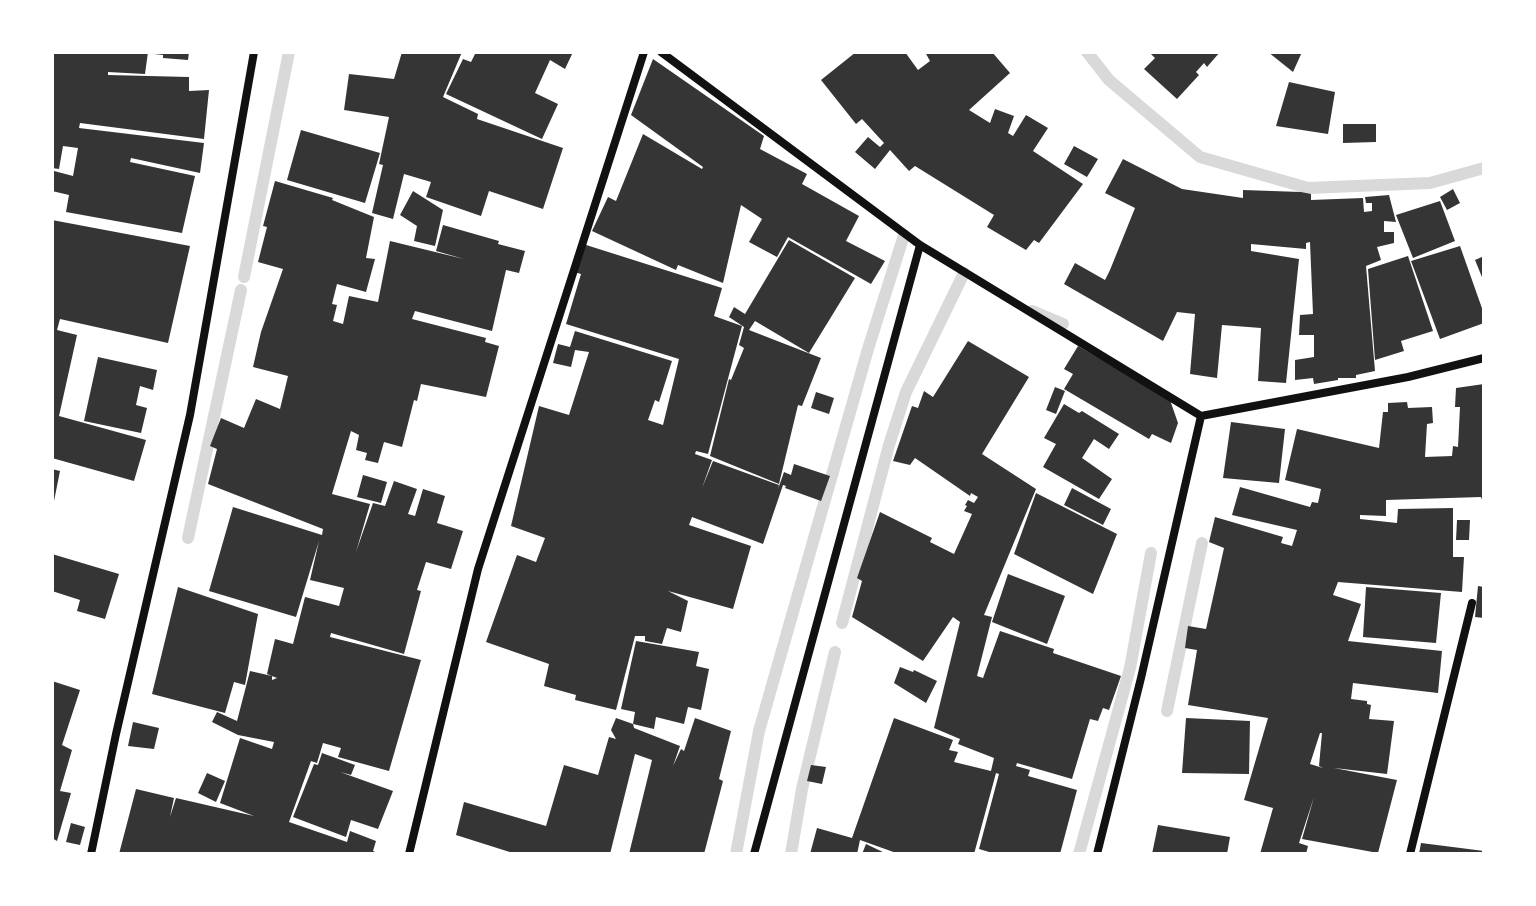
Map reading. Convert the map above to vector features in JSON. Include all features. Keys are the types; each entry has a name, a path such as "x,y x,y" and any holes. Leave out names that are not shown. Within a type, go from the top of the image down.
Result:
{"street":[{"path":"91,854 190,415 254,52"},
{"path":"409,854 478,569 644,52"},
{"path":"661,52 920,245 1201,416 1408,377 1484,358"},
{"path":"754,854 920,245"},
{"path":"1097,854 1201,416"},
{"path":"1410,854 1472,603"}],"building":[{"path":"52,52 148,52 145,74 108,72 108,75 189,77 189,91 209,90 204,139 80,123 79,128 204,143 200,173 131,158 130,162 195,176 182,233 66,212 69,195 52,191 52,178 54,171 73,176 78,148 63,146 59,169 52,168"},
{"path":"155,52 189,52 188,60 163,58"},
{"path":"402,52 462,52 443,97 478,114 477,119 563,148 543,209 489,191 481,216 426,197 431,182 404,174 393,219 372,213 383,165 379,164 389,117 344,110 349,74 394,79"},
{"path":"476,52 573,52 565,69 550,60 535,93 558,104 542,139 446,94 463,59 471,62"},
{"path":"856,52 905,52 918,70 930,61 925,52 992,52 1010,73 969,110 990,123 995,109 1014,116 1008,133 1013,136 1026,115 1048,128 1033,151 1083,184 1039,243 1034,240 1026,250 987,227 994,215 915,166 909,171 890,150 875,169 855,152 868,137 880,147 884,143 862,119 856,124 821,80"},
{"path":"1149,52 1220,52 1207,67 1204,63 1196,72 1199,75 1177,99 1144,69 1155,58"},
{"path":"1268,52 1302,52 1293,72"},
{"path":"653,59 764,136 760,149 807,174 802,184 859,216 846,241 885,261 871,284 788,237 777,257 749,242 762,219 741,205 723,283 678,265 676,270 592,231 608,197 616,201 643,134 703,167 631,115"},
{"path":"1289,82 1335,92 1328,134 1276,126"},
{"path":"1343,124 1376,124 1376,142 1343,143"},
{"path":"301,130 380,153 365,203 287,180"},
{"path":"1074,146 1098,159 1087,177 1064,164"},
{"path":"1123,159 1182,189 1243,198 1243,190 1301,192 1311,194 1311,200 1363,198 1364,212 1372,211 1372,203 1366,203 1365,197 1389,195 1396,222 1384,221 1384,232 1394,232 1394,243 1377,247 1381,260 1366,266 1375,371 1356,375 1356,378 1338,378 1314,384 1313,378 1295,380 1295,360 1314,357 1314,335 1299,335 1300,315 1313,314 1310,242 1306,243 1306,249 1251,244 1251,251 1299,259 1286,383 1258,381 1261,328 1222,325 1217,378 1190,374 1195,314 1177,312 1163,341 1064,284 1075,263 1105,280 1110,270 1135,208 1105,193"},
{"path":"275,181 333,198 374,217 366,258 375,259 366,292 337,284 332,304 337,305 333,321 343,324 349,296 378,302 390,241 464,259 436,251 443,225 525,251 519,273 506,270 492,331 415,311 412,319 486,338 485,342 499,346 486,397 421,384 402,447 384,442 378,463 365,460 367,453 356,450 359,435 351,431 332,494 370,504 356,552 373,503 385,506 394,481 417,489 408,514 415,516 423,489 445,496 437,523 463,531 451,569 426,562 404,654 331,633 330,637 421,660 389,771 338,757 341,748 323,743 317,763 311,761 289,822 347,842 350,831 376,841 373,851 380,854 119,854 136,789 174,798 170,817 176,798 254,816 220,803 240,738 272,749 274,742 238,735 212,722 217,712 237,721 250,671 272,676 267,674 275,639 293,644 305,597 339,606 344,588 310,580 319,541 296,617 209,591 233,507 322,535 323,529 208,484 217,449 210,446 221,418 244,428 256,399 280,409 288,376 253,367 261,332 283,269 258,262 267,227 263,226"},
{"path":"1453,189 1460,203 1447,210 1440,197"},
{"path":"413,191 443,210 435,246 414,241 417,226 400,215"},
{"path":"1440,201 1455,241 1413,258 1396,215"},
{"path":"52,220 190,246 168,343 60,319 57,330 77,335 59,416 146,440 134,481 52,458"},
{"path":"789,240 855,278 809,353 755,321 749,330 821,358 802,406 798,405 779,484 710,456 729,379 744,348 739,345 744,327 729,317 734,307 745,314"},
{"path":"583,244 722,288 714,316 742,326 708,454 696,451 695,454 712,460 702,488 713,461 779,485 778,489 784,472 791,475 794,464 830,476 821,501 783,485 763,544 692,517 689,525 751,546 733,609 668,591 688,601 681,632 667,628 662,644 645,641 645,636 635,636 616,710 575,700 576,695 544,686 549,664 486,642 517,555 536,562 545,538 511,526 539,406 569,415 589,352 575,350 571,367 553,363 558,344 570,347 575,331 672,361 659,402 655,400 648,420 663,425 679,359 566,324 581,274 574,272"},
{"path":"1460,246 1484,314 1484,323 1440,339 1411,261"},
{"path":"1408,256 1433,331 1401,341 1404,351 1375,360 1368,269"},
{"path":"1484,256 1484,282 1475,260"},
{"path":"968,341 1029,377 982,454 1036,489 984,615 992,617 977,676 983,678 1000,631 1121,676 1109,710 1103,708 1098,721 1090,719 1072,779 1017,763 1016,766 1030,770 1028,776 1077,790 1060,854 996,854 979,849 999,774 996,773 974,854 899,854 860,840 857,854 810,854 817,828 852,838 894,718 953,740 949,750 958,752 954,762 991,771 994,758 958,744 960,739 934,728 960,622 953,617 923,661 852,617 862,581 857,578 880,512 932,538 930,542 954,554 972,514 964,511 965,505 968,500 974,503 978,497 971,493 970,496 915,458 910,465 893,461 912,406 918,408 924,391 933,397"},
{"path":"1078,346 1170,400 1178,423 1171,443 1152,434 1149,439 1064,389 1073,374 1064,369"},
{"path":"98,357 157,370 153,390 140,386 136,405 147,408 141,433 84,421"},
{"path":"1484,384 1484,505 1481,497 1386,500 1386,516 1360,515 1360,519 1397,523 1398,509 1453,508 1453,557 1464,557 1462,592 1338,582 1333,595 1361,604 1348,641 1442,651 1438,693 1353,683 1351,699 1367,701 1371,705 1369,719 1394,721 1387,774 1334,768 1397,780 1378,853 1302,839 1314,797 1299,843 1308,846 1306,854 1260,854 1273,808 1244,800 1268,718 1188,705 1197,650 1185,648 1188,626 1206,629 1224,548 1209,542 1215,517 1283,537 1281,543 1292,546 1297,530 1232,515 1240,487 1310,507 1312,502 1318,503 1321,489 1285,480 1297,429 1379,448 1383,412 1388,412 1388,403 1407,402 1408,408 1432,407 1433,423 1427,424 1425,457 1452,456 1453,446 1458,447 1460,407 1455,407 1456,388","holes":["1322,733 1319,766 1323,768 1310,764"]},
{"path":"1055,387 1065,391 1056,414 1046,410"},
{"path":"816,392 834,398 829,414 811,408"},
{"path":"1064,404 1079,413 1082,411 1119,434 1109,449 1094,439 1082,458 1112,479 1099,499 1043,467 1056,444 1044,438"},
{"path":"1231,422 1285,429 1279,483 1223,478"},
{"path":"52,469 60,471 53,506 52,506"},
{"path":"363,475 387,482 381,503 357,497"},
{"path":"1072,488 1111,509 1103,525 1064,505"},
{"path":"1036,493 1117,534 1093,594 1014,554"},
{"path":"1457,520 1470,520 1469,540 1456,540"},
{"path":"52,554 119,574 105,619 77,611 80,600 52,591"},
{"path":"1008,574 1065,596 1047,644 992,622"},
{"path":"1478,586 1484,587 1484,618 1475,617"},
{"path":"178,587 258,614 245,685 234,682 225,713 152,694"},
{"path":"1366,587 1441,593 1436,643 1363,637"},
{"path":"636,641 699,652 696,666 709,669 701,710 688,707 684,724 656,717 654,729 633,724 635,712 621,709"},
{"path":"900,667 937,681 926,703 894,683"},
{"path":"52,681 80,690 62,745 72,750 60,791 71,793 57,841 52,838"},
{"path":"616,718 633,724 634,728 680,746 673,766 681,749 684,751 695,718 731,731 719,779 723,781 704,854 629,854 652,760 635,754 610,854 516,854 456,835 464,802 546,826 564,765 598,775 609,737 616,739 611,730"},
{"path":"1186,718 1250,721 1249,774 1182,773"},
{"path":"133,722 159,728 154,749 128,746"},
{"path":"322,753 355,765 351,775 340,772 393,791 378,829 351,820 346,837 293,817 314,764 318,765"},
{"path":"811,765 826,767 822,784 807,781"},
{"path":"207,773 225,781 216,802 198,793"},
{"path":"71,823 85,827 80,845 66,842"},
{"path":"1158,825 1230,837 1227,854 1152,854"},
{"path":"1421,843 1484,851 1484,854 1419,854"},
{"path":"866,844 887,854 862,854"}],"waterway":[{"path":"244,277 289,52"},
{"path":"1087,52 1109,80 1200,157 1308,188 1430,183 1484,168"},
{"path":"736,854 759,731 868,349 904,235"},
{"path":"842,623 906,392 964,273"},
{"path":"188,538 241,290"},
{"path":"1032,311 1063,324"},
{"path":"1167,711 1202,543"},
{"path":"1079,854 1130,668 1151,553"},
{"path":"791,854 802,789 835,652"}]}
